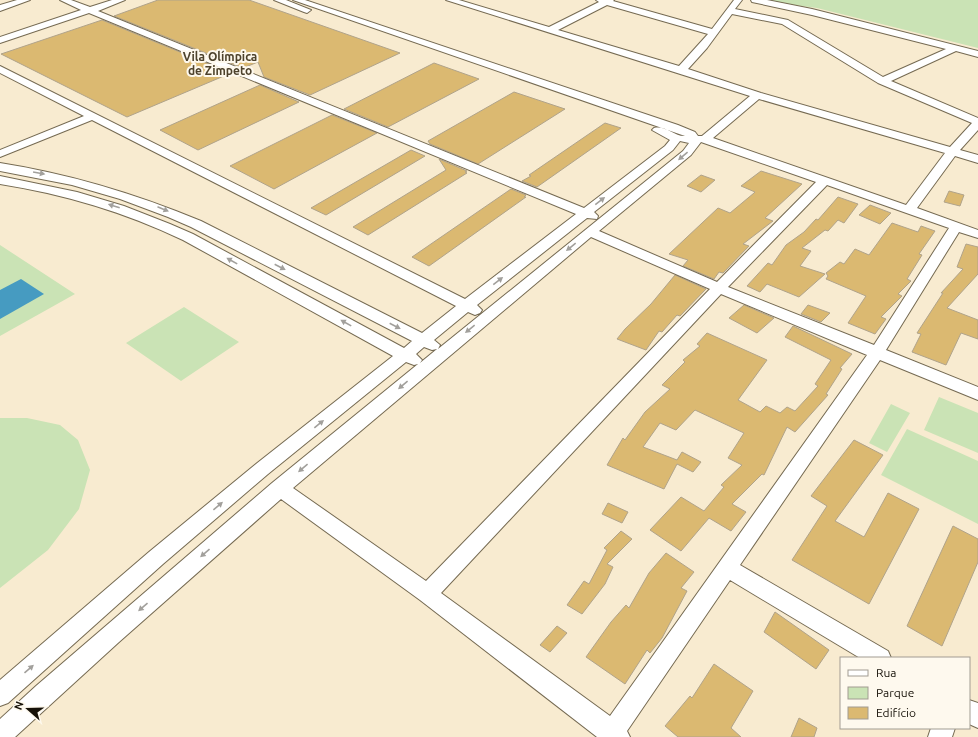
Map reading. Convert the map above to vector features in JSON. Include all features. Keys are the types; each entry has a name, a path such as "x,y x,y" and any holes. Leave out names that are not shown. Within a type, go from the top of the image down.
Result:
{"street":[{"path":"0,8 26,0"},
{"path":"64,0 604,220"},
{"path":"0,40 86,9 106,0"},
{"path":"0,34 121,0"},
{"path":"450,0 681,70 757,95 978,160"},
{"path":"681,70 714,33 738,0"},
{"path":"755,0 812,12 953,49 978,54"},
{"path":"292,1 674,127 700,139 978,234"},
{"path":"292,1 661,131 676,139 700,139"},
{"path":"550,30 605,1 714,33"},
{"path":"730,11 785,22 882,81 978,122 952,152 908,211"},
{"path":"882,81 953,49"},
{"path":"0,69 486,316"},
{"path":"0,735 70,669 443,350 687,153 700,139 757,95"},
{"path":"0,154 93,116"},
{"path":"0,694 156,558 262,469 466,306 669,148 676,139"},
{"path":"0,167 57,176 107,189 160,208 196,224 443,350"},
{"path":"0,180 45,187 83,196 155,221 188,237 425,366"},
{"path":"427,594 719,288 824,181"},
{"path":"280,488 427,594 613,736 877,353 956,227"},
{"path":"590,232 719,288 978,394"},
{"path":"728,568 878,657"}],"green space":[{"path":"757,0 978,0 978,48 817,8"},
{"path":"0,245 75,294 0,336"},
{"path":"184,307 239,342 181,381 126,343"},
{"path":"939,397 978,413 978,453 924,430"},
{"path":"891,404 910,413 887,452 869,443"},
{"path":"0,418 27,418 60,425 78,440 90,470 79,509 48,550 0,588"},
{"path":"907,429 978,461 978,524 881,475"}],"water":[{"path":"21,279 44,294 0,319 0,290"}],"building":[{"path":"158,0 249,0 400,53 310,95 264,77 258,62 243,68 114,16"},
{"path":"102,20 231,73 127,117 1,54"},
{"path":"434,63 479,79 388,127 344,109"},
{"path":"260,85 299,102 198,150 160,130"},
{"path":"514,92 565,109 478,164 430,144 428,141"},
{"path":"332,115 377,133 274,189 230,166"},
{"path":"605,123 621,128 537,187 522,181 531,176 529,175"},
{"path":"411,150 425,156 326,215 311,208"},
{"path":"439,159 467,171 465,172 467,173 368,235 353,227 446,170"},
{"path":"761,171 802,184 765,218 773,221 743,244 749,246 723,273 719,272 714,279 683,266 688,260 669,254 718,208 730,213 754,193 755,192 741,186"},
{"path":"701,175 715,180 701,192 687,186"},
{"path":"511,189 526,195 524,197 526,197 429,266 412,257"},
{"path":"949,191 964,195 960,206 944,202"},
{"path":"838,197 858,204 844,223 838,220 828,231 825,230 802,248 811,251 800,266 825,274 799,297 767,284 760,292 747,286 768,263 772,265 786,245 804,232 816,219 818,220"},
{"path":"870,205 891,213 880,224 859,215"},
{"path":"892,223 918,232 921,226 935,231 919,254 922,255 907,279 911,281 898,294 902,296 881,317 886,319 875,334 848,323 866,296 826,279 828,276 826,273 840,262 844,264 855,249 869,255"},
{"path":"966,244 978,247 978,274 947,308 978,320 978,339 961,333 946,365 912,352 921,334 917,333 943,293 941,293 963,269 957,267"},
{"path":"675,275 706,289 680,316 677,315 662,332 659,331 646,350 617,339 625,329 651,304"},
{"path":"744,305 774,318 757,333 729,318"},
{"path":"808,305 830,313 821,322 801,314"},
{"path":"793,326 852,354 840,368 842,369 826,394 828,395 795,432 787,427 764,475 762,474 732,504 746,512 731,531 709,518 681,551 650,530 681,497 704,511 724,487 721,485 742,465 728,458 744,433 695,410 676,430 660,423 643,447 677,460 682,452 701,462 693,472 677,464 664,489 607,465 623,438 625,440 645,412 670,389 662,385 685,362 683,360 700,346 697,344 707,333 767,360 738,400 760,412 766,406 780,413 787,407 795,411 818,386 815,384 831,360 785,337"},
{"path":"854,440 883,455 835,521 864,537 888,493 919,509 869,604 792,560 827,506 811,496"},
{"path":"608,503 628,512 622,523 602,514"},
{"path":"953,526 978,539 978,562 942,646 907,626"},
{"path":"621,531 632,539 607,564 613,567 605,584 582,614 567,605 584,581 589,584 607,550 604,548"},
{"path":"666,553 694,572 681,588 687,591 662,638 650,653 647,650 625,684 586,657 611,622 626,605 629,608 649,573"},
{"path":"775,612 829,650 816,669 764,632"},
{"path":"557,626 567,633 550,652 540,645"},
{"path":"714,664 753,691 731,728 741,737 678,737 665,726 690,696 692,698"},
{"path":"799,718 817,728 814,737 791,737"}],"district":[{"name":"Vila Olímpica de Zimpeto","path":"220,63"}]}
